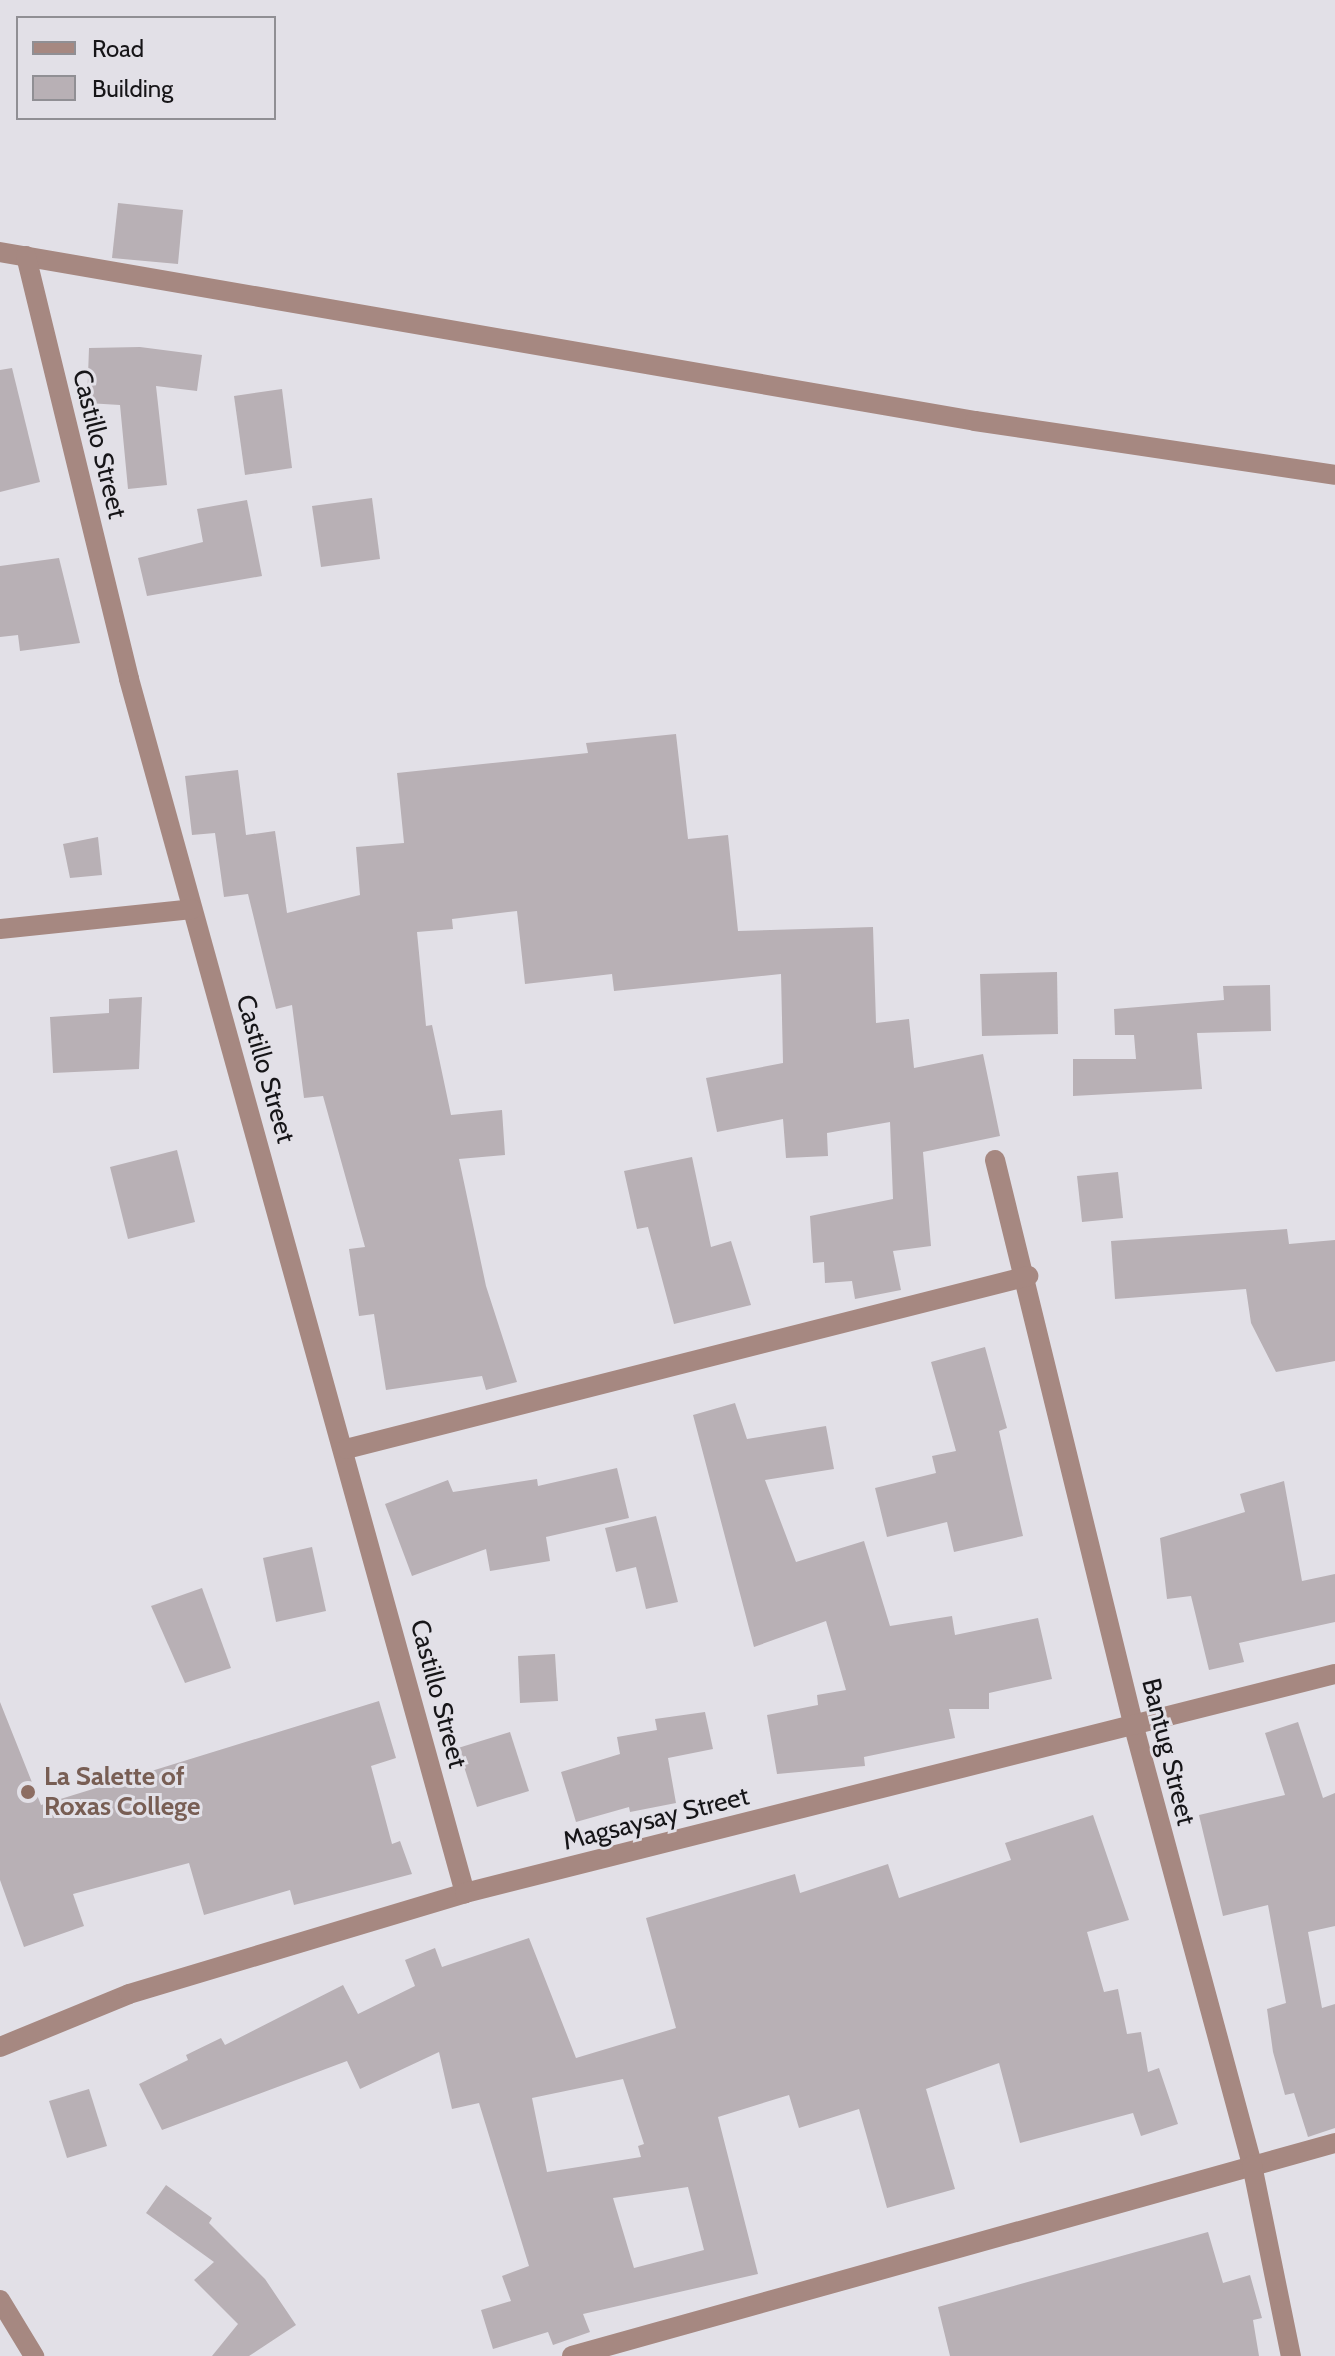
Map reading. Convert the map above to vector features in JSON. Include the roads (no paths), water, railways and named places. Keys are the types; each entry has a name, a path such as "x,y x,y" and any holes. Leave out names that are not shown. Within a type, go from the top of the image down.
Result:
{"street":[{"path":"0,252 975,421 1335,475"},
{"name":"Castillo Street","path":"26,256 192,909 346,1449 465,1893"},
{"path":"0,929 192,909"},
{"name":"Bantug Street","path":"995,1160 1028,1276 1134,1727 1252,2165 1291,2356"},
{"path":"346,1449 1028,1276"},
{"name":"Magsaysay Street","path":"0,2047 129,1994 465,1893 1335,1674"},
{"path":"572,2356 1335,2143"},
{"path":"0,2300 34,2356"}],"place":[{"name":"La Salette of Roxas College","path":"28,1792"}]}
